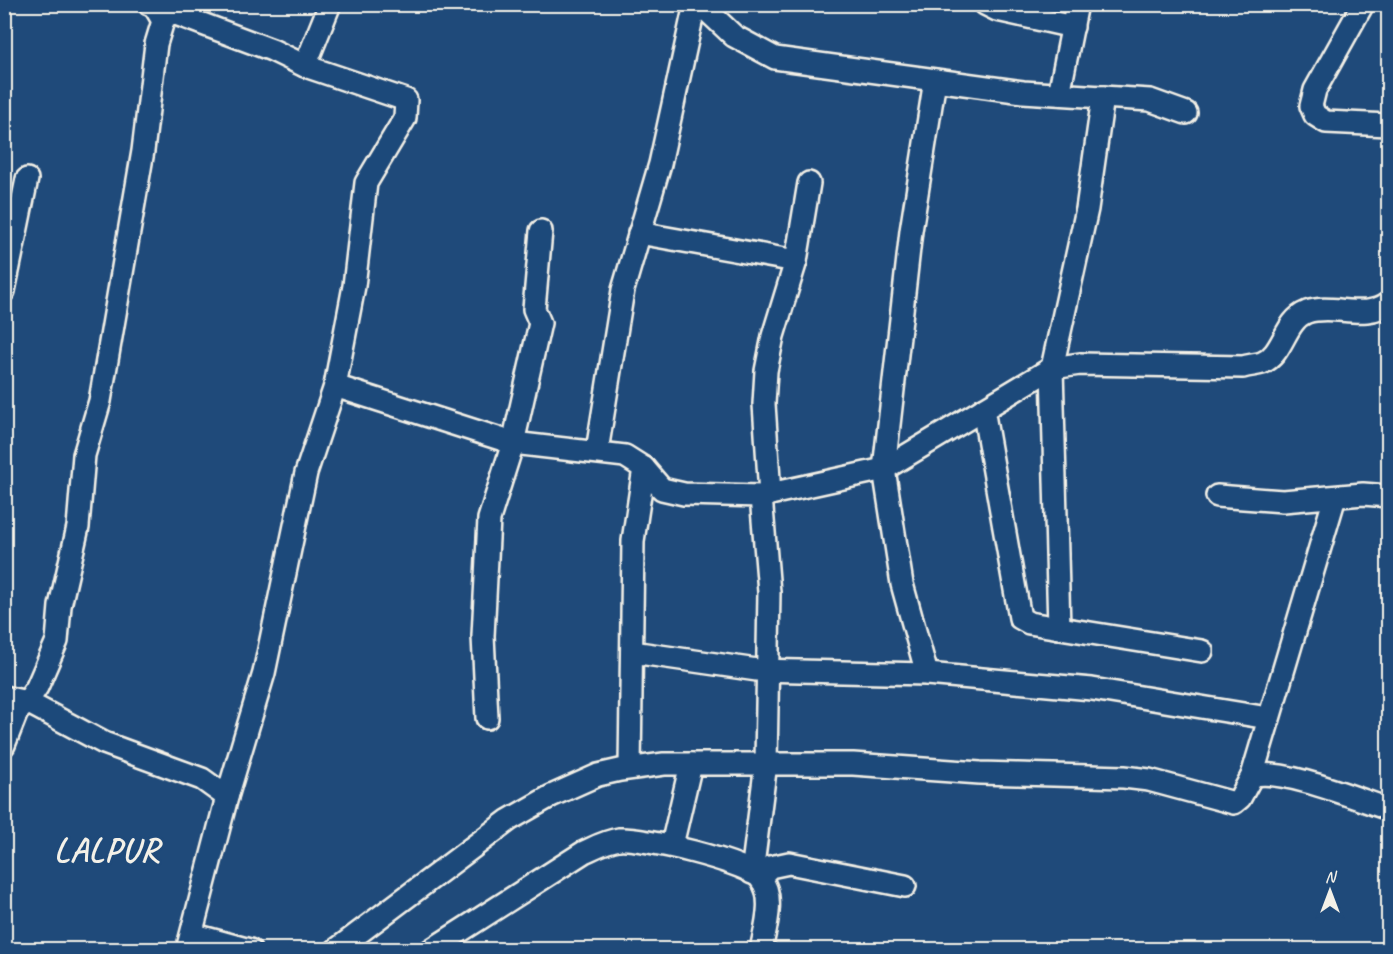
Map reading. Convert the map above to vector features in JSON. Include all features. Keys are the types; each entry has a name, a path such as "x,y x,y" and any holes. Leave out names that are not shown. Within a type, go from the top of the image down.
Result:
{"street":[{"path":"305,66 330,4"},
{"path":"597,451 623,290 660,164 695,4"},
{"path":"700,4 734,36 775,58 934,80 1059,94 1150,100 1186,113"},
{"path":"984,4 996,10 1073,27"},
{"path":"1059,94 1077,4"},
{"path":"1363,4 1315,90 1311,106 1315,115 1326,122 1389,125"},
{"path":"152,5 272,50 305,66 406,100 405,118 366,183 354,286 335,386 306,473 264,673 219,823 189,942 250,950"},
{"path":"4,745 16,712 27,702 37,687 57,641 60,606 78,527 84,455 100,401 143,151 156,44 163,21 152,5"},
{"path":"927,675 902,584 885,469 910,231 934,80"},
{"path":"1059,628 1052,368 1087,209 1103,97"},
{"path":"4,291 27,179"},
{"path":"756,875 766,763 768,668 769,592 764,404 766,371 773,336 796,261 809,183"},
{"path":"487,718 483,636 489,519 513,443 540,323 534,309 541,231"},
{"path":"639,233 796,261"},
{"path":"335,386 513,443 625,456 644,468 662,489 684,494 766,495 885,469 1052,368 1080,364 1244,367 1263,363 1276,351 1296,318 1308,312 1370,310 1389,303"},
{"path":"983,409 1011,561 1016,609 1020,618 1029,623 1202,651"},
{"path":"630,768 633,541 644,468"},
{"path":"1217,496 1282,501 1389,496"},
{"path":"336,950 509,819 551,796 598,775 630,768 691,764 853,764 980,773 1124,777 1149,780 1234,804 1240,798 1252,776 1335,497"},
{"path":"632,652 757,670 768,668 808,673 927,675 1092,689 1268,718"},
{"path":"4,697 27,702 104,743 202,779 227,797"},
{"path":"672,845 691,764"},
{"path":"1252,776 1261,773 1272,774 1389,809"},
{"path":"431,950 603,843 620,839 672,845 756,875 767,892 768,913 761,950"},
{"path":"756,875 770,867 789,863 905,886"}],"district":[{"name":"LALPUR","path":"107,849"}]}
